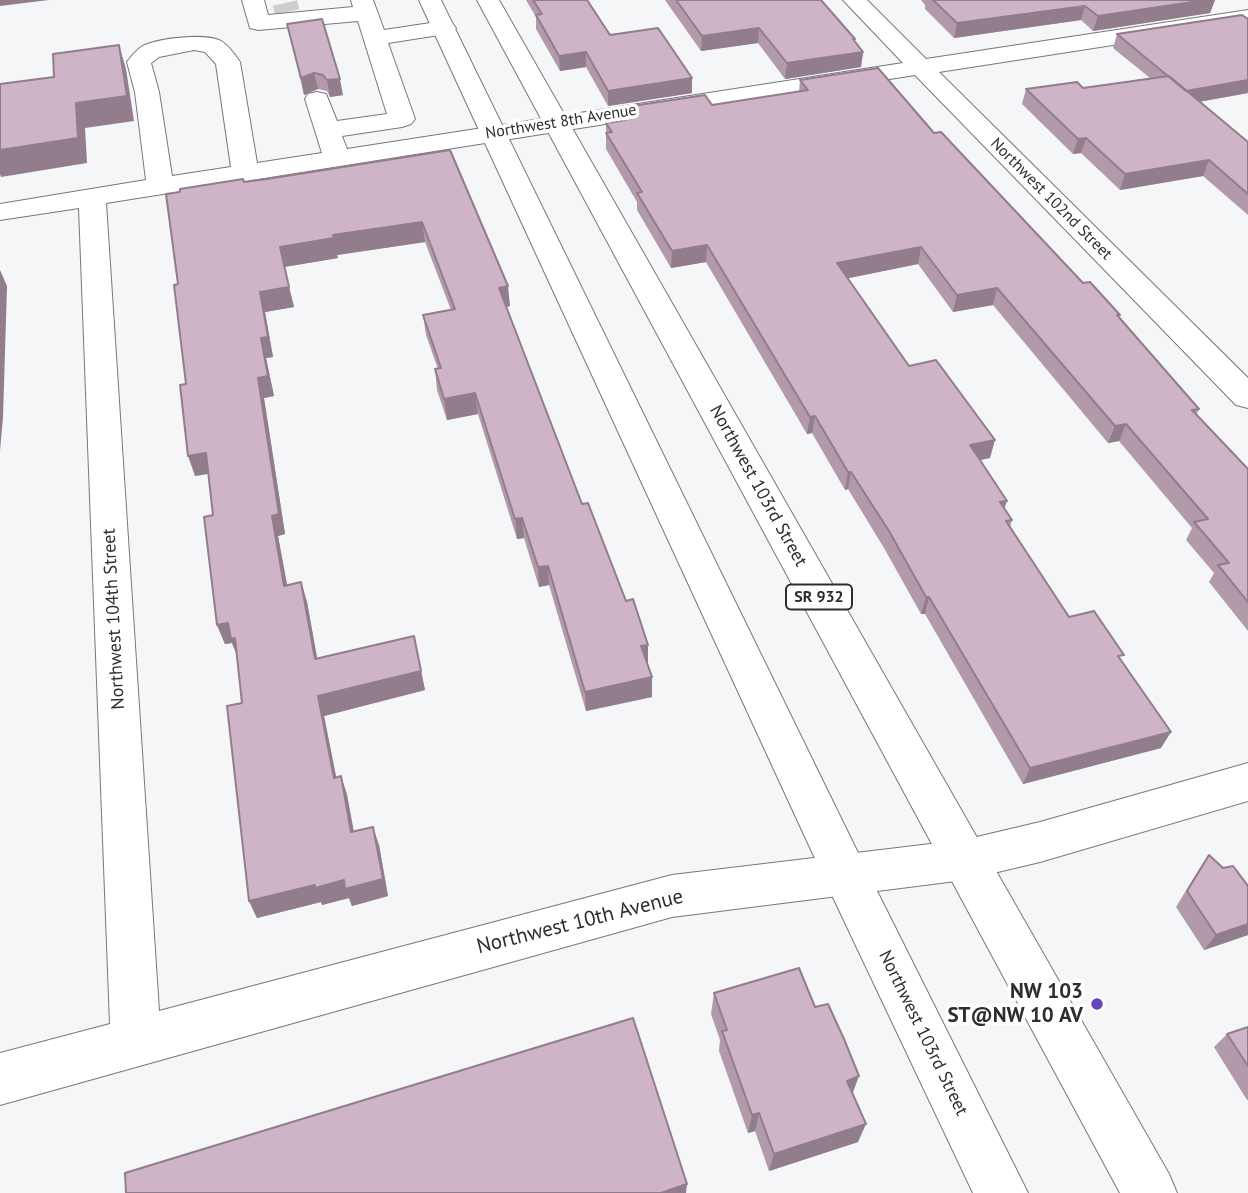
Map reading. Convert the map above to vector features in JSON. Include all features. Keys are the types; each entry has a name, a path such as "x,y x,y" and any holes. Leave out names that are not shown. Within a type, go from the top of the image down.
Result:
{"street":[{"path":"253,0 258,23 289,13 365,7 401,119 328,130"},
{"name":"Northwest 103rd Street","path":"430,0 846,876 1001,1193"},
{"name":"Northwest 103rd Street","path":"488,0 1150,1193"},
{"name":"Northwest 102nd Street","path":"854,0 1248,397"},
{"path":"1243,0 1248,4"},
{"name":"Northwest 8th Avenue","path":"0,212 1248,17"},
{"path":"374,38 444,28"},
{"path":"160,187 147,92 139,62 151,51 194,43 213,46 228,62 245,173"},
{"path":"317,99 337,158"},
{"name":"Northwest 104th Street","path":"92,198 136,1040"},
{"name":"Northwest 10th Avenue","path":"0,1079 673,896 964,860 1040,842 1248,782"}],"building":[{"path":"533,0 587,0 610,35 658,28 692,78 608,91 586,52 559,56 536,15 542,14"},
{"path":"676,0 821,0 863,52 787,63 759,28 702,36"},
{"path":"933,0 1206,0 1098,16 1085,6 957,23"},
{"path":"1242,15 1248,19 1248,80 1186,91 1117,34"},
{"path":"322,19 340,79 327,80 323,75 314,73 301,78 287,24"},
{"path":"119,45 127,96 76,103 78,138 0,150 0,84 54,77 53,54"},
{"path":"878,68 934,133 941,132 1083,283 1090,282 1199,409 1192,410 1248,469 1248,602 1218,565 1229,563 1194,522 1208,519 1126,424 1115,426 997,288 957,295 921,247 837,263 909,366 936,360 995,440 970,445 1007,501 1000,502 1012,520 1006,521 1069,617 1094,611 1124,655 1118,656 1171,732 1030,768 889,531 851,472 848,472 815,416 810,417 707,245 672,251 637,193 642,192 606,133 612,132 606,123 626,120 619,108 705,95 712,105 808,90 800,80"},
{"path":"1169,76 1248,142 1248,194 1209,160 1125,174 1086,138 1078,139 1026,89 1077,82 1083,88"},
{"path":"450,150 508,286 499,288 582,504 588,503 626,601 633,599 648,645 641,646 652,677 585,692 548,566 538,567 522,518 515,519 475,393 444,399 435,369 441,368 423,315 455,309 422,222 333,235 334,238 280,247 289,287 260,292 268,337 261,338 268,376 258,378 279,514 272,516 284,586 301,582 315,659 414,636 421,671 318,696 334,778 341,776 351,832 373,827 383,879 345,889 344,880 249,901 227,706 242,703 235,638 231,639 228,623 217,625 204,517 213,515 206,453 188,456 180,385 186,384 174,285 178,284 166,194 180,192 180,189 243,179 244,182 267,179"},
{"path":"1209,855 1223,868 1233,866 1248,886 1248,924 1216,935 1187,891"},
{"path":"799,968 815,1007 828,1004 844,1039 859,1076 847,1081 866,1124 774,1154 759,1113 752,1115 722,1031 727,1030 714,993"},
{"path":"633,1018 687,1184 661,1193 126,1193 125,1173"},
{"path":"1248,1027 1248,1066 1227,1034"}],"tunnel":[{"path":"285,3 287,12"}],"place":[{"name":"NW 103 ST@NW 10 AV","path":"1097,1004"}]}
